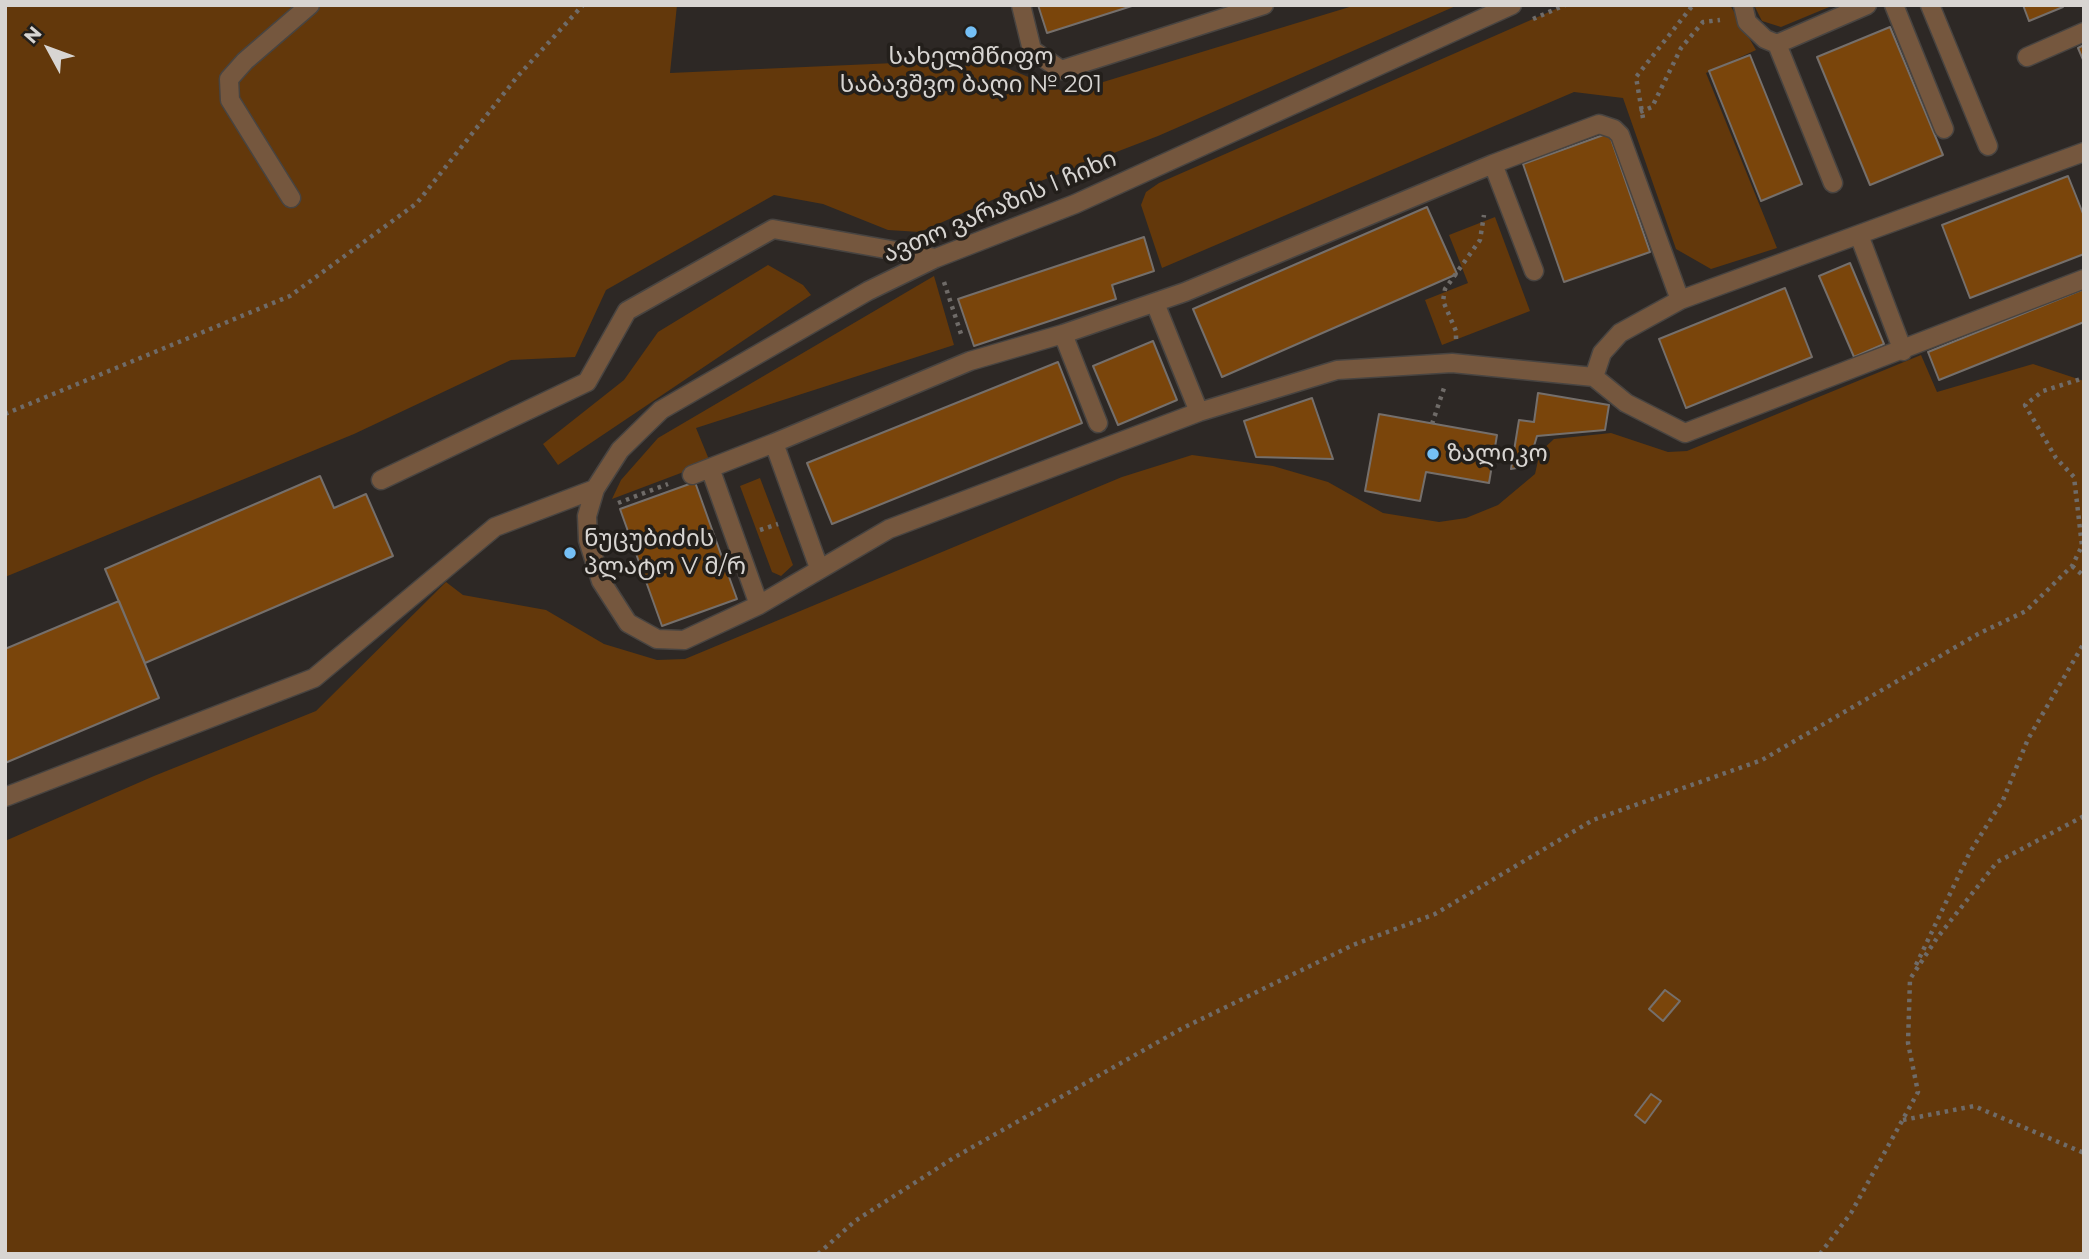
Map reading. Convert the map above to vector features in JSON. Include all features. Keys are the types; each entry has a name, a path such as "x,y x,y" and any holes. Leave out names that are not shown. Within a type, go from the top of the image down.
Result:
{"street":[{"path":"290,198 230,100 229,79 245,61 310,5"},
{"path":"1021,5 1032,50 1061,70 1264,5"},
{"name":"ავთო ვარაზის I ჩიხი","path":"1512,5 1075,204 936,258 868,291 661,410 620,450 595,489 587,516 588,540 601,581 628,624 657,639 684,640 759,605 889,529 1199,412 1337,370 1452,363 1594,377"},
{"path":"1777,44 1867,5"},
{"path":"1894,5 1944,129"},
{"path":"1930,5 1988,146"},
{"path":"1744,11 1765,39 1777,44 1833,183"},
{"path":"2027,57 2084,32"},
{"path":"692,475 970,361 1155,303 1495,171 1599,124 1614,129 1620,135 1680,300"},
{"path":"2084,152 1680,300 1620,333 1602,353 1594,377 1626,403 1685,433 2084,279"},
{"path":"1495,171 1534,271"},
{"path":"381,480 587,383 627,311 774,229 936,258"},
{"path":"1859,235 1903,351"},
{"path":"1155,303 1199,412"},
{"path":"1063,334 1098,423"},
{"path":"774,443 819,568"},
{"path":"710,468 759,605"},
{"path":"5,797 314,677 495,527 595,489"}],"path":[{"path":"5,414 290,296 417,203 517,77 583,5"},
{"path":"1645,123 1640,112 1636,77 1693,5"},
{"path":"1640,112 1652,107 1681,48 1703,22 1744,11"},
{"path":"1456,331 1443,301 1445,289 1480,240 1495,171"},
{"path":"936,258 970,361"},
{"path":"1432,424 1452,363"},
{"path":"818,1254 855,1221 955,1157 1181,1029 1353,945 1435,914 1593,820 1762,760 1978,634 2026,611 2072,566 2082,545 2074,477 2056,458 2025,405 2043,391 2084,378"},
{"path":"587,516 692,475"},
{"path":"736,539 800,516"},
{"path":"2072,566 2084,576"},
{"path":"1820,1254 1851,1213 1918,1092 1908,1043 1910,979 1970,852 2003,800 2028,738 2084,643"},
{"path":"1910,979 1937,938 1997,862 2084,816"},
{"path":"2071,822 2084,821"},
{"path":"1902,1120 1973,1106 2084,1153"}],"shaded area":[{"path":"5,5 677,5 670,73 985,59 1067,93 1356,5 1458,5 1158,136 999,197 920,232 888,230 823,204 774,195 606,290 575,357 511,360 354,434 5,577"},
{"path":"1565,5 1730,5 1756,50 1706,73 1777,248 1711,269 1676,249 1623,98 1574,92 1162,268 1141,205 1146,192 1159,183"},
{"path":"1754,5 1834,5 1781,27 1762,21"},
{"path":"1495,217 1530,311 1442,345 1425,300 1468,283 1449,235"},
{"path":"768,265 803,285 811,295 558,465 543,444 624,380 658,332"},
{"path":"934,276 954,345 696,428 710,462 612,499 621,480 658,438"},
{"path":"1921,355 1937,392 2033,364 2084,381 2084,1254 5,1254 5,841 154,776 316,711 446,582 463,595 546,610 604,644 657,660 685,659 1122,477 1192,455 1273,466 1328,482 1383,513 1439,522 1466,518 1498,505 1535,474 1540,452 1554,439 1611,433 1668,452 1687,451"},
{"path":"760,478 793,565 781,576 772,572 740,486"}],"building":[{"path":"1038,5 1135,5 1047,33"},
{"path":"2023,5 2063,5 2063,7 2029,21"},
{"path":"1890,27 1943,155 1870,185 1817,57"},
{"path":"2084,45 2084,62 2078,48"},
{"path":"1750,55 1802,184 1761,201 1709,71"},
{"path":"1609,133 1650,252 1564,282 1523,164"},
{"path":"2068,176 2084,216 2084,254 1970,298 1942,225"},
{"path":"1427,207 1457,274 1222,377 1193,309"},
{"path":"1144,237 1154,271 1112,285 1116,299 974,346 958,299"},
{"path":"1850,263 1884,344 1854,357 1819,276"},
{"path":"1785,288 1812,357 1686,408 1659,339"},
{"path":"2084,289 2084,322 1939,380 1928,352"},
{"path":"1153,341 1177,400 1118,425 1093,366"},
{"path":"1058,362 1082,423 832,524 807,463"},
{"path":"1538,393 1609,405 1605,430 1537,436 1528,466 1511,469 1519,420 1534,422"},
{"path":"1312,398 1333,459 1256,457 1244,421"},
{"name":"ზალიკო","path":"1379,414 1497,435 1489,483 1426,472 1420,501 1365,491"},
{"path":"320,476 334,508 366,494 393,556 145,663 105,569"},
{"path":"695,482 737,599 662,626 620,509"},
{"path":"119,601 159,698 5,763 5,649"},
{"path":"1665,990 1680,1001 1663,1021 1649,1009"},
{"path":"1651,1094 1661,1101 1645,1123 1635,1115"}],"place":[{"name":"სახელმწიფო საბავშვო ბაღი № 201","path":"971,32"},
{"name":"ზალიკო","path":"1433,454"},
{"name":"ნუცუბიძის პლატო V მ/რ","path":"570,553"}]}
